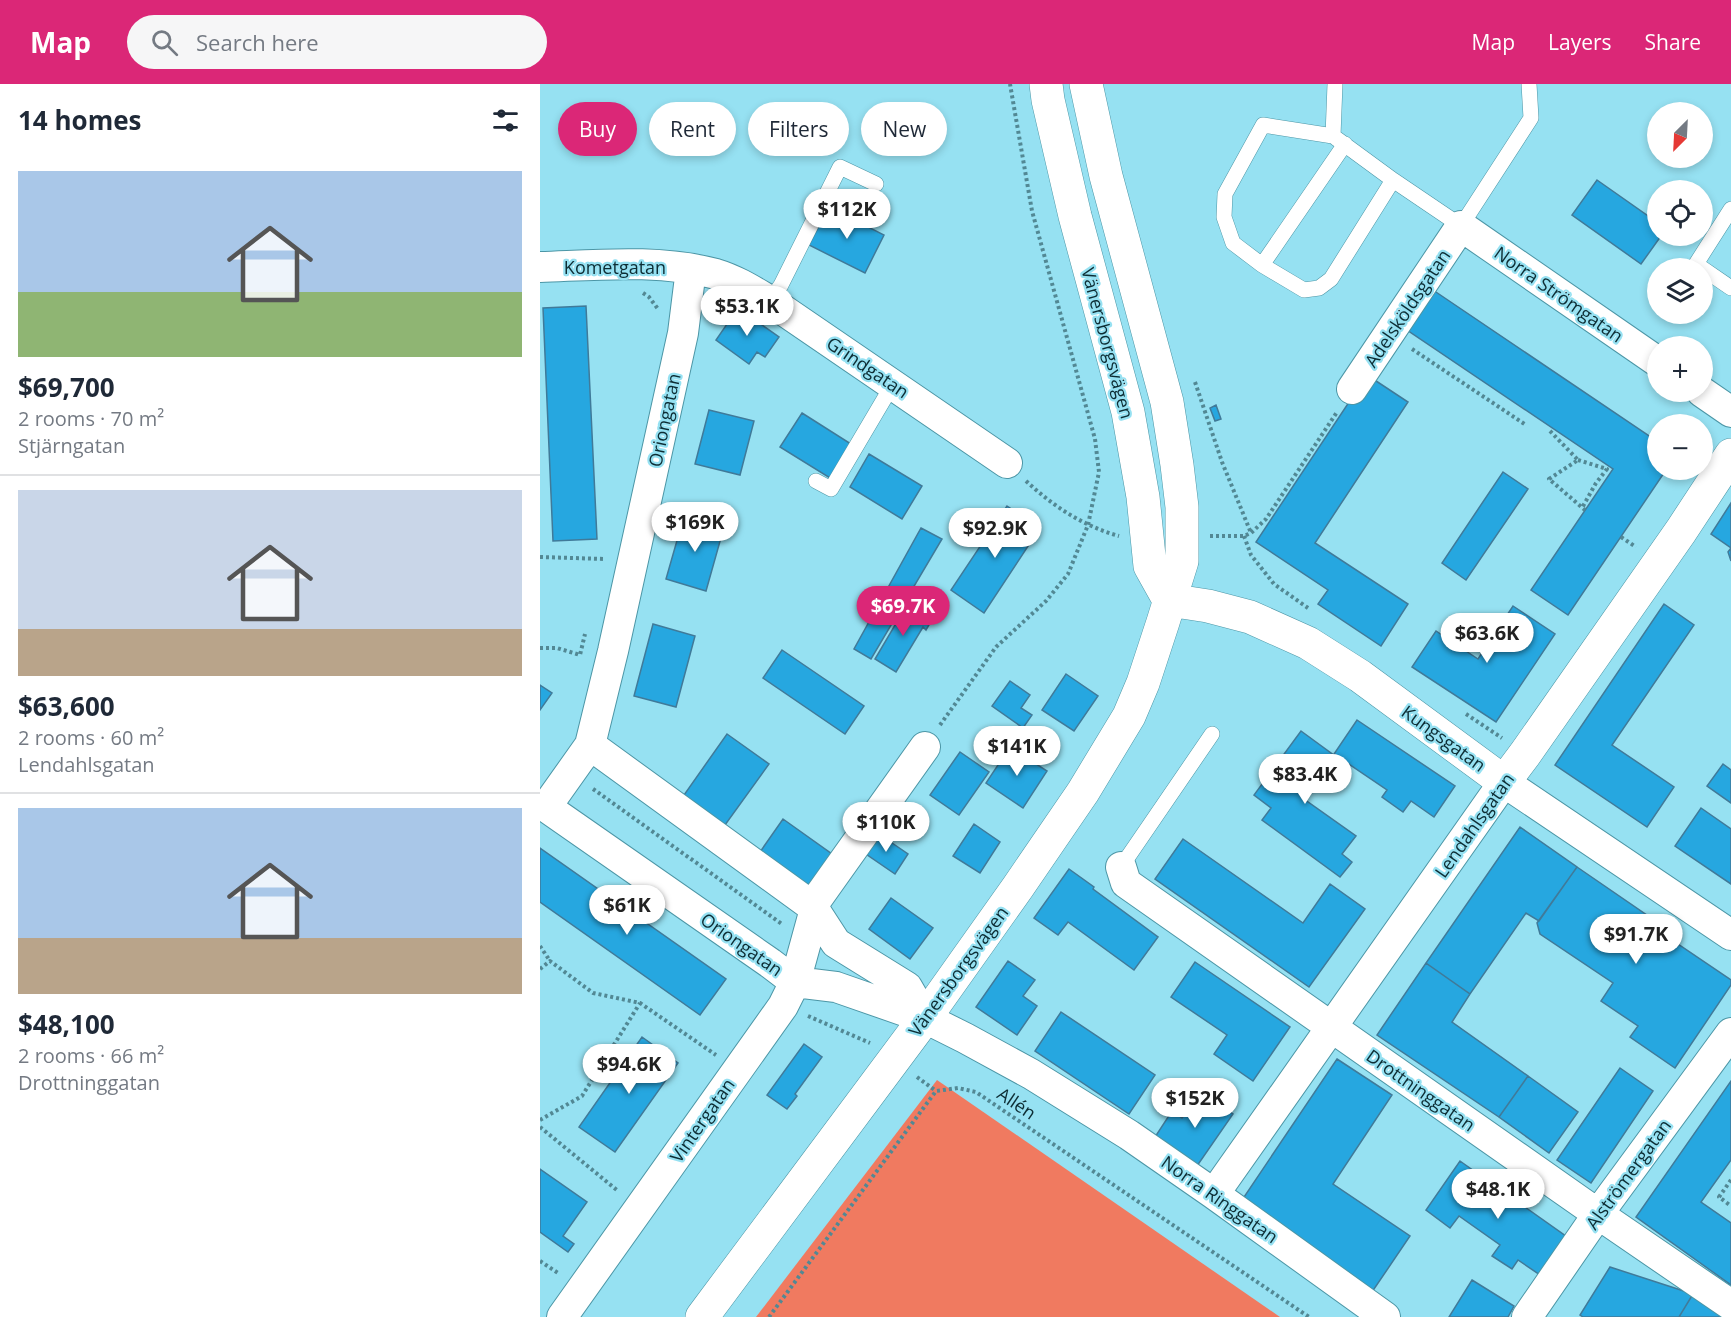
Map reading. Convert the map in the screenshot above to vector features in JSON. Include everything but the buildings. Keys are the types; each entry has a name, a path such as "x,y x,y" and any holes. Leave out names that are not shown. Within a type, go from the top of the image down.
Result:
{"main road":[{"name":"Vänersborgsvägen","path":"1046,84 1075,216 1128,412 1143,497 1150,566 1169,600"},
{"name":"Vänersborgsvägen","path":"702,1317 925,1018 1083,792 1129,716 1147,671 1182,561 1182,507 1167,402 1106,176 1086,84"},
{"name":"Lendahlsgatan","path":"1504,782 1681,531 1731,455"},
{"name":"Kungsgatan","path":"1169,600 1208,606 1250,617 1308,644 1360,676 1504,782"}],"street":[{"name":"Adelsköldsgatan","path":"1352,389 1461,226"},
{"name":"Norra Strömgatan","path":"1461,226 1647,354"},
{"name":"Kometgatan","path":"540,267 628,263 691,269"},
{"name":"Grindgatan","path":"691,269 717,274 738,282 770,301 1006,463"},
{"name":"Oriongatan","path":"691,269 683,333 590,745 546,807 795,982 836,987 925,1018"},
{"path":"1713,400 1731,412"},
{"path":"590,745 813,908 836,943 907,987 925,1018"},
{"path":"813,908 925,747"},
{"name":"Kungsgatan","path":"1504,782 1731,935"},
{"name":"Lendahlsgatan","path":"1214,1194 1504,782"},
{"name":"Drottninggatan","path":"1121,867 1126,884 1731,1305"},
{"name":"Vintergatan","path":"562,1317 783,1006 795,982 813,908"},
{"name":"Norra Ringgatan","path":"925,1018 1030,1074 1129,1135 1384,1317"},
{"name":"Alströmergatan","path":"1527,1317 1598,1214 1731,1033"}],"lane":[{"path":"1262,265 1339,140 1335,84"},
{"path":"1393,180 1330,279 1319,288 1304,290 1262,265 1233,243 1224,217 1225,194 1263,125 1339,140 1461,226 1531,118 1529,84"},
{"path":"770,301 781,285 840,167 876,184"},
{"path":"1731,209 1696,264 1731,288"},
{"path":"816,481 831,489 892,384"},
{"path":"1121,867 1212,734"}],"path":[{"path":"925,747 996,647 1046,601 1068,574 1088,525 1099,472 1095,440 1032,211 1010,84"},
{"path":"640,291 649,297 661,315"},
{"path":"1389,334 1526,424"},
{"path":"1182,537 1244,536 1251,533 1266,519 1352,389"},
{"path":"1550,431 1578,460 1607,469 1596,483 1584,509 1549,479 1578,460"},
{"path":"1006,463 1046,500 1088,525 1124,538 1147,538"},
{"path":"540,557 605,559 603,570"},
{"path":"540,648 557,648 580,655 585,633"},
{"path":"570,773 788,928"},
{"path":"540,946 550,961 593,993 640,1003 722,1058"},
{"path":"540,969 550,961"},
{"path":"540,1120 582,1096 640,1003"},
{"name":"Allén","path":"769,1317 936,1091 958,1088 976,1092 1309,1317"},
{"path":"540,1127 621,1192"},
{"path":"1731,1180 1719,1197 1731,1206"},
{"path":"540,1261 561,1275"}],"shaded area":[{"path":"937,1080 1280,1317 756,1317"}]}
